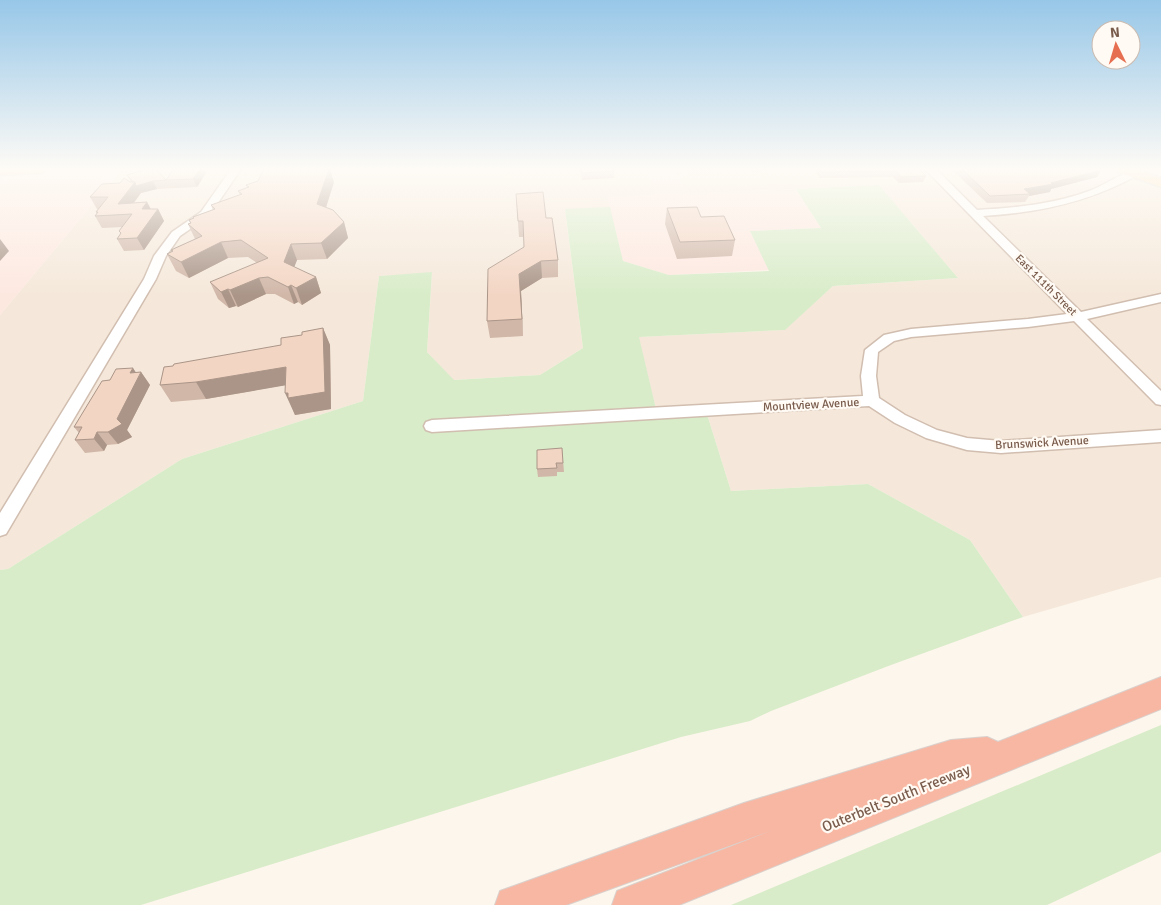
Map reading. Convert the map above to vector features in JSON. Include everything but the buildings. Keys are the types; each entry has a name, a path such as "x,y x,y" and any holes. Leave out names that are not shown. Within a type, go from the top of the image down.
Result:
{"highway":[{"name":"Outerbelt South Freeway","path":"631,905 1161,692"},
{"path":"514,905 744,821 951,757 1008,753"}],"street":[{"path":"0,529 150,279 160,256 176,234 207,211"},
{"path":"975,213 994,211"},
{"name":"East 111th Street","path":"975,213 1161,400"},
{"name":"Mountview Avenue","path":"432,426 872,401 868,388 867,367 872,350 889,338 911,333 992,328 1077,316 1161,298"},
{"name":"Brunswick Avenue","path":"872,401 900,419 932,434 967,444 1001,447 1161,436"}],"shaded area":[{"path":"0,211 87,211 0,315"},
{"path":"87,211 565,211 583,348 540,375 453,380 427,352 432,273 379,276 363,401 182,459 8,569 0,570 0,315"},
{"path":"611,211 810,211 821,228 750,231 770,270 669,275 623,261"},
{"path":"901,211 1161,211 1161,577 1023,617 970,540 868,484 731,491 706,411 657,413 638,337 784,330 833,286 958,278"}],"green space":[{"path":"565,211 611,211 623,261 669,275 769,271 750,231 821,228 810,211 901,211 958,278 833,286 785,330 639,337 657,413 706,411 731,491 868,484 970,540 1023,617 891,665 771,711 750,721 681,737 141,905 0,905 0,570 8,569 182,459 363,401 379,276 432,272 427,352 454,380 540,375 583,348"},
{"path":"1161,725 1161,852 1047,905 731,905"}]}
